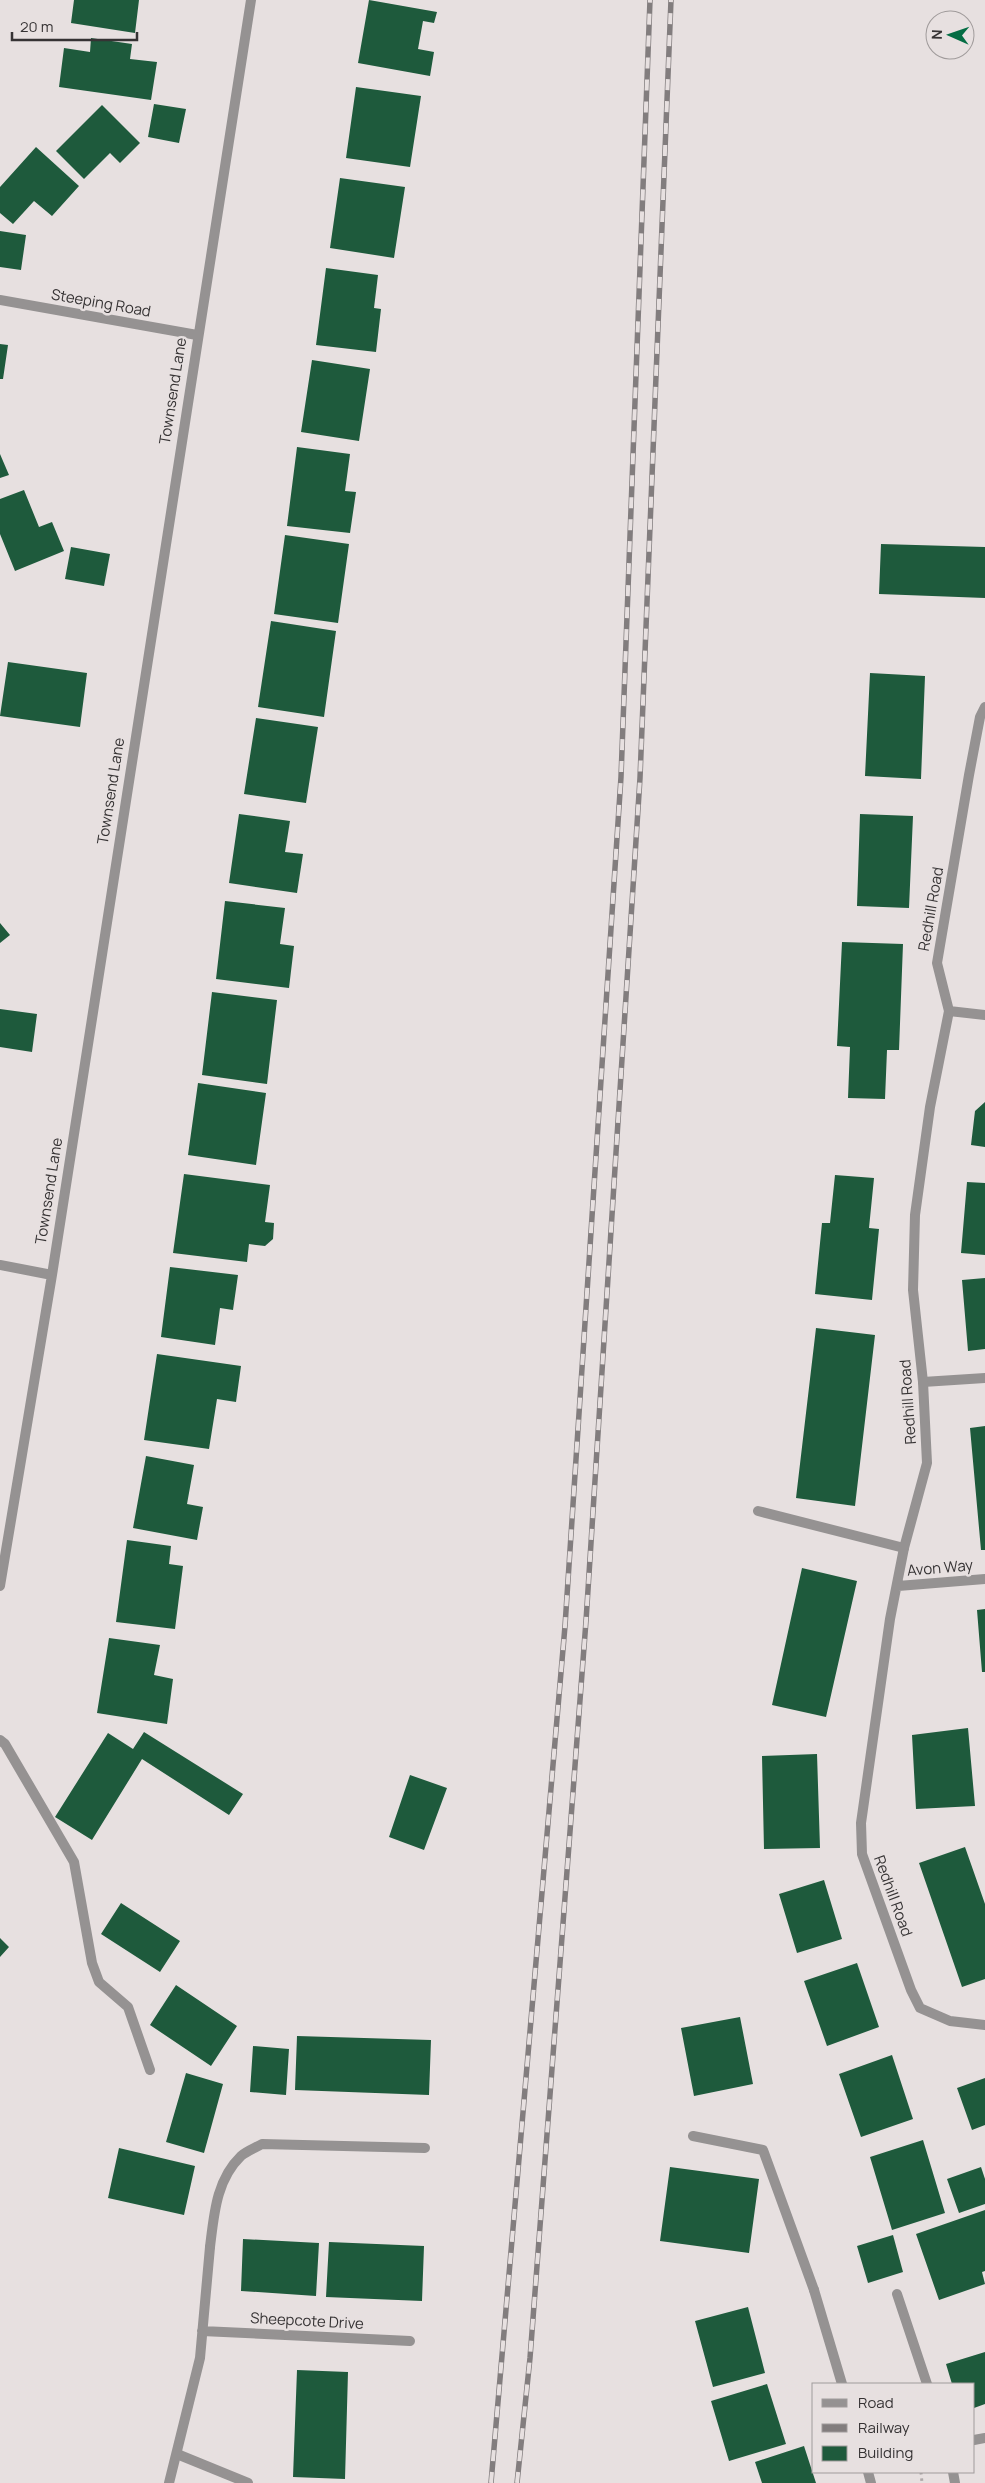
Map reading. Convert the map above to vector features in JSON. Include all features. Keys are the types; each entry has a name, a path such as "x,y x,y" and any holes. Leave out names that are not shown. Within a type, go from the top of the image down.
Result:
{"street":[{"name":"Townsend Lane","path":"0,1586 52,1275 197,335 251,0"},
{"name":"Steeping Road","path":"0,300 197,335"},
{"name":"Redhill Road","path":"985,707 980,716 937,963 949,1011 930,1107 915,1215 913,1290 923,1382 927,1463 904,1548 890,1619 861,1823 862,1854 910,1990 920,2008 950,2021 985,2025"},
{"path":"949,1011 985,1015"},
{"path":"0,1265 52,1275"},
{"path":"923,1382 985,1378"},
{"path":"758,1511 904,1548"},
{"name":"Avon Way","path":"898,1586 985,1579"},
{"path":"0,1740 5,1744 74,1862 92,1963 99,1982 128,2007 150,2070"},
{"path":"693,2136 763,2150 814,2290 842,2383"},
{"path":"169,2483 200,2358 215,2203 226,2177 242,2156 262,2144 425,2148"},
{"path":"897,2294 927,2383"},
{"name":"Sheepcote Drive","path":"202,2331 410,2340"},
{"path":"177,2454 248,2483"}],"building":[{"path":"74,0 139,0 135,33 71,23"},
{"path":"369,0 437,12 434,23 423,21 418,49 434,52 430,76 358,63"},
{"path":"91,38 132,44 130,59 157,62 151,100 59,87 64,48 90,52"},
{"path":"356,87 421,96 410,167 346,158"},
{"path":"154,104 186,109 179,143 148,137"},
{"path":"102,105 140,143 120,163 110,153 84,179 56,151"},
{"path":"36,147 79,186 52,216 34,201 13,224 0,213 0,187"},
{"path":"340,178 405,187 394,258 330,248"},
{"path":"0,231 26,235 21,270 0,267"},
{"path":"326,268 378,275 374,308 381,309 376,352 316,345"},
{"path":"0,344 8,345 3,379 0,379"},
{"path":"312,360 370,369 359,441 301,432"},
{"path":"297,447 350,454 345,491 356,492 350,533 287,526"},
{"path":"0,454 9,475 0,478"},
{"path":"24,490 39,527 52,522 64,551 15,571 0,534 0,499"},
{"path":"285,535 349,544 338,623 274,614"},
{"path":"881,544 985,547 985,598 879,594"},
{"path":"71,547 110,554 104,586 65,579"},
{"path":"271,621 336,631 324,717 258,707"},
{"path":"8,662 87,673 80,727 0,716"},
{"path":"870,673 925,676 921,779 865,776"},
{"path":"256,718 318,727 306,803 244,794"},
{"path":"239,814 290,821 285,852 303,854 297,893 229,883"},
{"path":"860,814 913,816 909,908 857,906"},
{"path":"225,901 285,908 280,944 294,946 289,988 216,979"},
{"path":"0,923 10,935 0,943"},
{"path":"842,942 903,944 899,1050 887,1050 885,1099 848,1098 850,1047 837,1046"},
{"path":"212,992 277,1000 267,1084 202,1075"},
{"path":"0,1009 37,1014 32,1052 0,1047"},
{"path":"198,1083 266,1093 256,1165 188,1155"},
{"path":"985,1102 985,1147 971,1145 975,1111"},
{"path":"184,1174 270,1185 265,1222 274,1223 273,1239 265,1246 249,1244 247,1262 173,1253"},
{"path":"835,1175 874,1178 869,1228 879,1229 872,1300 815,1294 822,1223 830,1223"},
{"path":"967,1182 985,1183 985,1255 961,1253"},
{"path":"170,1267 238,1275 233,1310 220,1308 215,1345 161,1337"},
{"path":"985,1278 985,1349 968,1351 962,1280"},
{"path":"816,1328 875,1335 855,1506 796,1498"},
{"path":"157,1354 241,1366 236,1402 217,1399 209,1449 144,1440"},
{"path":"985,1426 985,1550 981,1550 970,1428"},
{"path":"146,1456 194,1465 187,1504 203,1507 197,1540 133,1528"},
{"path":"127,1540 171,1546 169,1564 183,1566 175,1629 116,1622"},
{"path":"802,1568 857,1581 826,1717 772,1705"},
{"path":"985,1609 985,1672 982,1672 977,1610"},
{"path":"109,1638 160,1645 154,1675 173,1679 167,1724 97,1713"},
{"path":"968,1728 975,1806 916,1809 912,1735"},
{"path":"144,1732 243,1794 229,1815 142,1759 92,1840 55,1817 108,1733 133,1749"},
{"path":"817,1754 820,1848 764,1849 762,1756"},
{"path":"410,1775 447,1788 424,1850 389,1837"},
{"path":"965,1847 985,1904 985,1979 962,1987 919,1863"},
{"path":"824,1880 842,1939 797,1953 779,1894"},
{"path":"121,1903 180,1941 160,1972 101,1934"},
{"path":"0,1938 9,1947 0,1957"},
{"path":"857,1963 879,2027 827,2046 804,1981"},
{"path":"176,1985 237,2026 211,2066 150,2025"},
{"path":"740,2017 753,2084 694,2096 681,2028"},
{"path":"297,2036 431,2040 429,2095 295,2090"},
{"path":"253,2046 289,2049 286,2095 250,2092"},
{"path":"892,2055 913,2119 861,2137 839,2074"},
{"path":"186,2073 223,2084 204,2153 166,2142"},
{"path":"985,2078 985,2125 972,2130 957,2088"},
{"path":"923,2140 945,2213 892,2230 870,2157"},
{"path":"119,2148 195,2166 184,2215 108,2198"},
{"path":"670,2167 759,2179 749,2253 660,2241"},
{"path":"981,2167 985,2179 985,2204 959,2213 947,2179"},
{"path":"985,2210 985,2271 982,2272 985,2284 939,2300 916,2234"},
{"path":"893,2235 903,2272 868,2283 857,2246"},
{"path":"243,2239 319,2243 316,2296 241,2291"},
{"path":"329,2242 424,2246 422,2301 326,2297"},
{"path":"748,2307 765,2373 713,2387 695,2321"},
{"path":"985,2352 985,2404 975,2408 975,2383 952,2383 946,2364"},
{"path":"297,2370 348,2372 345,2479 293,2477"},
{"path":"767,2384 786,2444 729,2461 711,2401"},
{"path":"804,2446 816,2483 762,2483 755,2462"}],"railway":[{"path":"491,2483 565,1626 621,777 650,0"},
{"path":"517,2483 530,2358 586,1621 640,778 671,0"}]}
